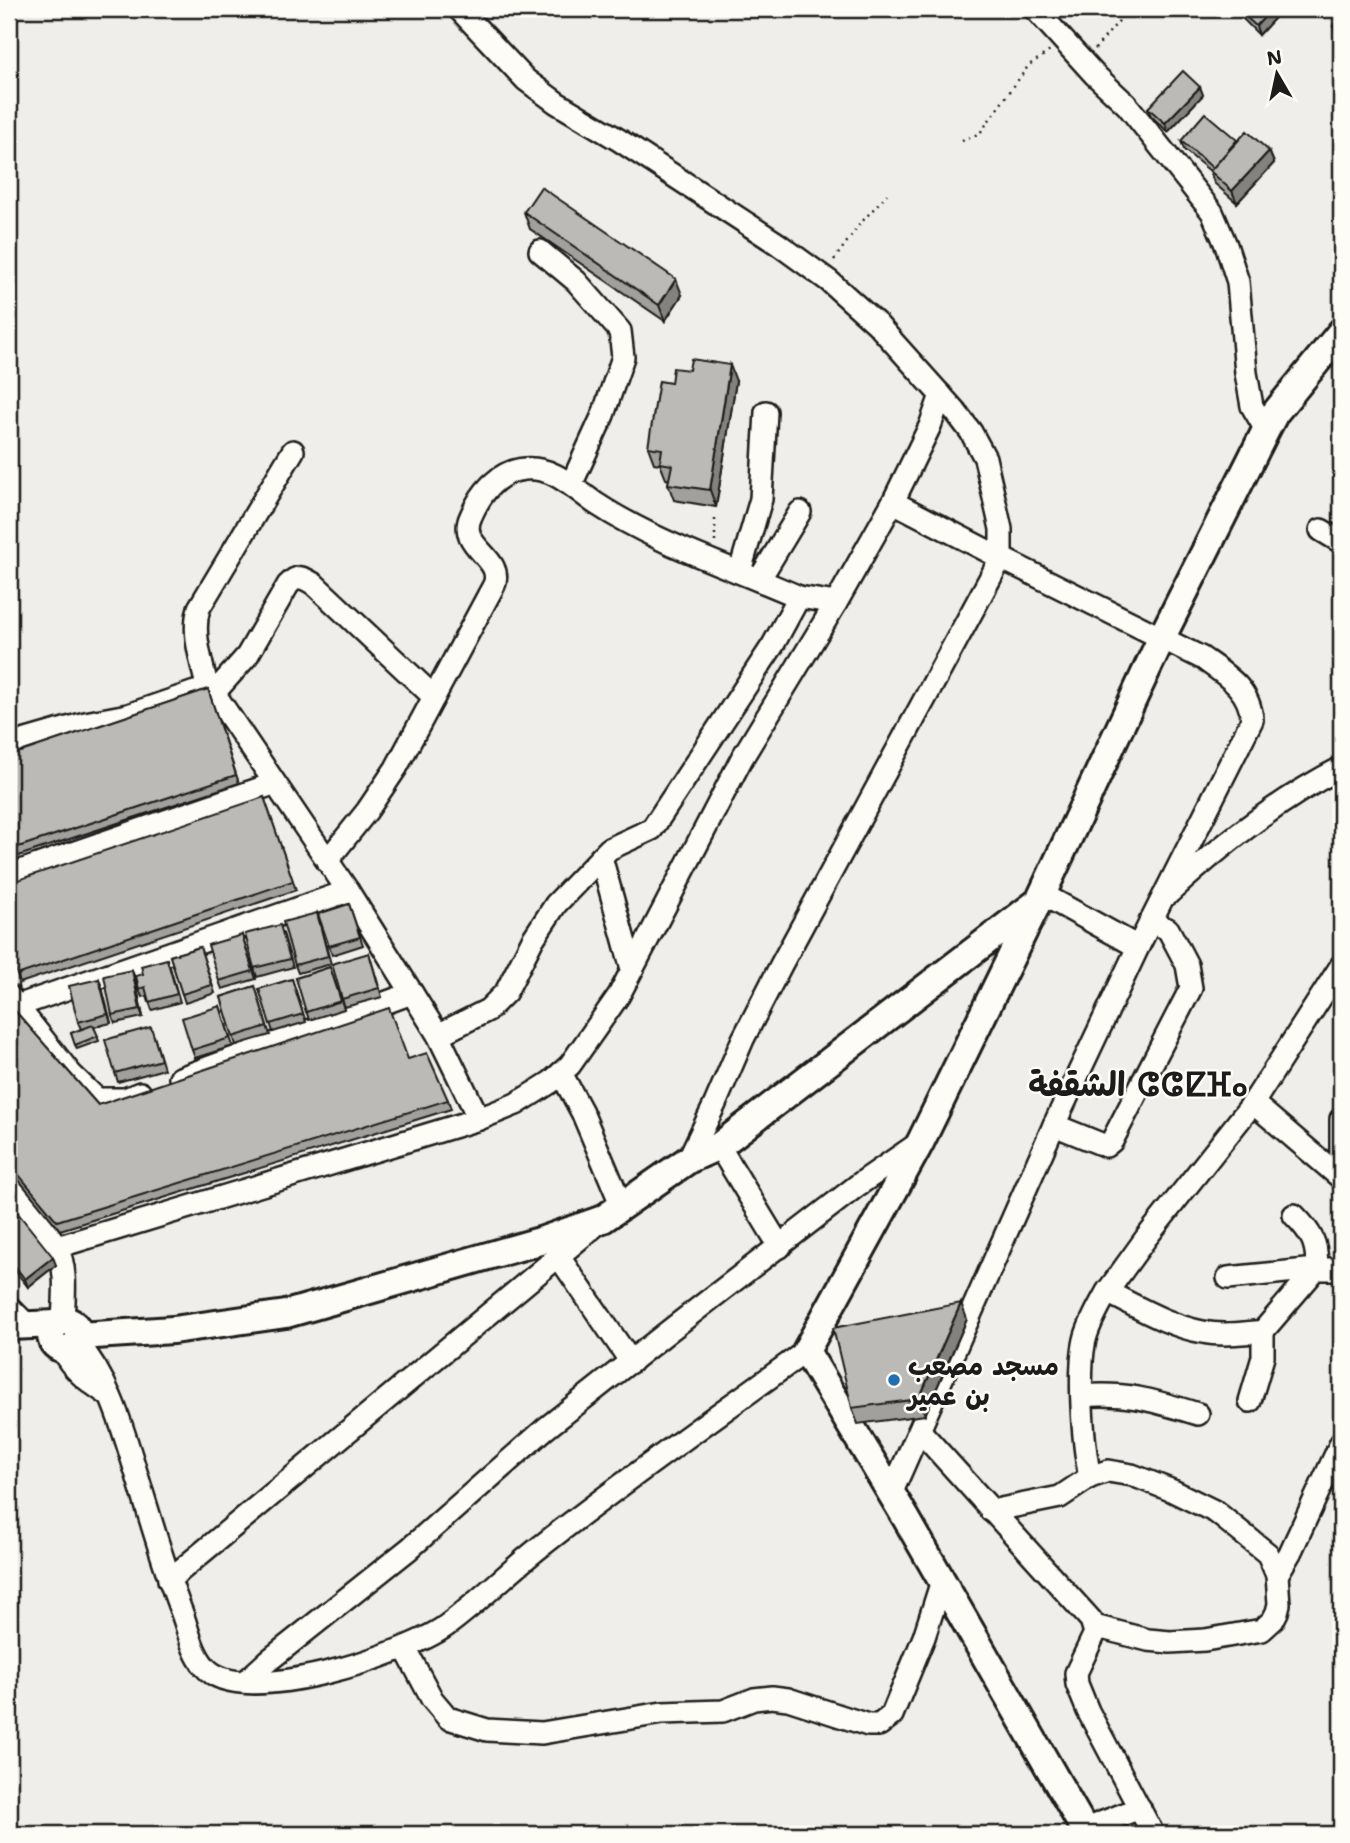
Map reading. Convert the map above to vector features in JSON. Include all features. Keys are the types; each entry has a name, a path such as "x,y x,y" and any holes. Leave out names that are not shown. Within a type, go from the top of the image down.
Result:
{"main road":[{"path":"1086,1832 806,1351 920,1143 1040,897 1162,637 1266,430 1275,413 1341,332"},
{"path":"13,1325 65,1336 173,1330 286,1314 540,1241 612,1212 688,1160 719,1146 1040,897"}],"street":[{"path":"458,9 526,80 822,276 877,324 971,432 985,458 1001,529 1002,558 774,977 688,1160"},
{"path":"1035,9 1127,105 1212,212 1238,282 1246,373 1252,406 1266,430"},
{"path":"540,251 576,281 620,331 623,357 603,415 571,485"},
{"path":"57,1247 479,1119 516,1104 551,1083 570,1065 619,995 743,758 893,502 930,426 941,395"},
{"path":"749,575 761,499 766,412"},
{"path":"293,451 199,608 195,620 196,634 211,692 348,891 438,1035 479,1119"},
{"path":"327,862 396,768 496,578 496,570 471,540 468,527 470,518 488,488 501,475 523,469 542,470 561,476 595,503 654,536 799,597 836,603"},
{"path":"891,1494 1054,1125 1160,901 1252,720 1247,698 1230,678 1202,658 893,502"},
{"path":"749,575 800,512"},
{"path":"1321,530 1341,542"},
{"path":"9,745 85,723 128,715 195,692 211,692 247,656 288,585 295,577 301,576 314,584 434,697"},
{"path":"438,1035 488,1010 506,992 556,904 618,844 652,829 773,645 799,597"},
{"path":"1160,901 1240,833 1300,791 1341,768"},
{"path":"9,875 273,784"},
{"path":"601,858 632,969"},
{"path":"348,891 13,1001 87,1091 97,1099 108,1100 125,1099 412,993"},
{"path":"1040,897 1138,947"},
{"path":"1054,1125 1106,1146 1112,1141 1191,988 1186,965 1168,929 1150,922"},
{"path":"1090,1477 1085,1451 1082,1396 1085,1339 1093,1317 1107,1292 1169,1208 1253,1103 1341,966"},
{"path":"169,1580 612,1212 582,1112 561,1073"},
{"path":"1253,1103 1341,1178"},
{"path":"1341,1119 1341,1167"},
{"path":"246,1681 409,1549 545,1429 858,1185 920,1143"},
{"path":"719,1146 780,1247"},
{"path":"9,1186 57,1247 63,1268 65,1336 102,1376 125,1434 169,1580 193,1646 205,1667 217,1677 246,1681 306,1678 405,1648 445,1626 541,1546 806,1351"},
{"path":"1250,1401 1263,1357 1263,1331 1316,1269 1314,1240 1294,1215"},
{"path":"559,1257 631,1362"},
{"path":"1228,1278 1341,1269"},
{"path":"1107,1292 1160,1318 1203,1332 1237,1334 1263,1331"},
{"path":"1082,1396 1117,1394 1142,1397 1198,1414"},
{"path":"920,1431 1085,1611 1094,1626 1093,1639 1076,1673 1077,1684 1088,1711 1153,1834"},
{"path":"1277,1575 1341,1443"},
{"path":"991,1511 1059,1497 1077,1488 1090,1477 1108,1471 1132,1475 1216,1512 1268,1554 1277,1575 1277,1612 1262,1630 1205,1640 1170,1642 1148,1640 1094,1626"},
{"path":"405,1648 432,1699 449,1718 487,1730 511,1733 564,1730 662,1713 723,1711 754,1699 772,1697 788,1699 868,1725 879,1725 892,1715 924,1637 942,1581"},
{"path":"1086,1832 1140,1808"}],"path":[{"path":"1083,62 1129,9"},
{"path":"962,141 981,133 1029,65 1064,41"},
{"path":"822,276 859,225 887,194"},
{"path":"715,514 715,561"}],"building":[{"path":"1237,9 1272,9 1256,26"},
{"path":"1341,18 1341,34 1333,26"},
{"path":"1183,71 1200,87 1165,123 1148,108"},
{"path":"1205,113 1237,140 1213,168 1181,141"},
{"path":"1247,131 1269,151 1232,191 1210,171"},
{"path":"541,187 676,279 659,305 524,212"},
{"path":"691,359 730,365 710,490 668,484 672,465 660,463 662,449 648,447 659,381 671,383 673,368 689,370"},
{"path":"208,689 236,775 9,850 9,756"},
{"path":"264,797 293,881 17,975 9,952 9,883"},
{"path":"349,904 360,937 329,946 318,914"},
{"path":"317,913 328,956 295,965 283,922"},
{"path":"280,925 290,959 254,968 245,934"},
{"path":"242,935 253,971 219,981 208,945"},
{"path":"200,947 212,985 182,994 170,956"},
{"path":"369,953 379,988 342,999 332,964"},
{"path":"167,959 177,994 149,1002 145,987 139,989 136,976 143,974 141,966"},
{"path":"330,967 341,1001 306,1012 296,978"},
{"path":"132,970 140,1009 112,1015 104,976"},
{"path":"99,979 108,1014 78,1022 69,986"},
{"path":"292,979 303,1014 270,1024 259,989"},
{"path":"255,986 267,1026 233,1037 221,997"},
{"path":"9,1004 98,1105 389,1008 408,1059 427,1053 448,1100 57,1221 9,1163"},
{"path":"220,1006 230,1038 192,1050 182,1018"},
{"path":"93,1025 98,1036 75,1045 71,1033"},
{"path":"151,1027 161,1060 115,1073 105,1040"},
{"path":"9,1202 53,1257 25,1279 9,1259"},
{"name":"مسجد مصعب بن عمير","path":"961,1303 919,1399 852,1408 833,1328"}],"place":[{"name":"مسجد مصعب بن عمير","path":"894,1380"}],"district":[{"name":"الشقفة ⵛⵛⵇⴼⴰ","path":"1138,1084"}]}
